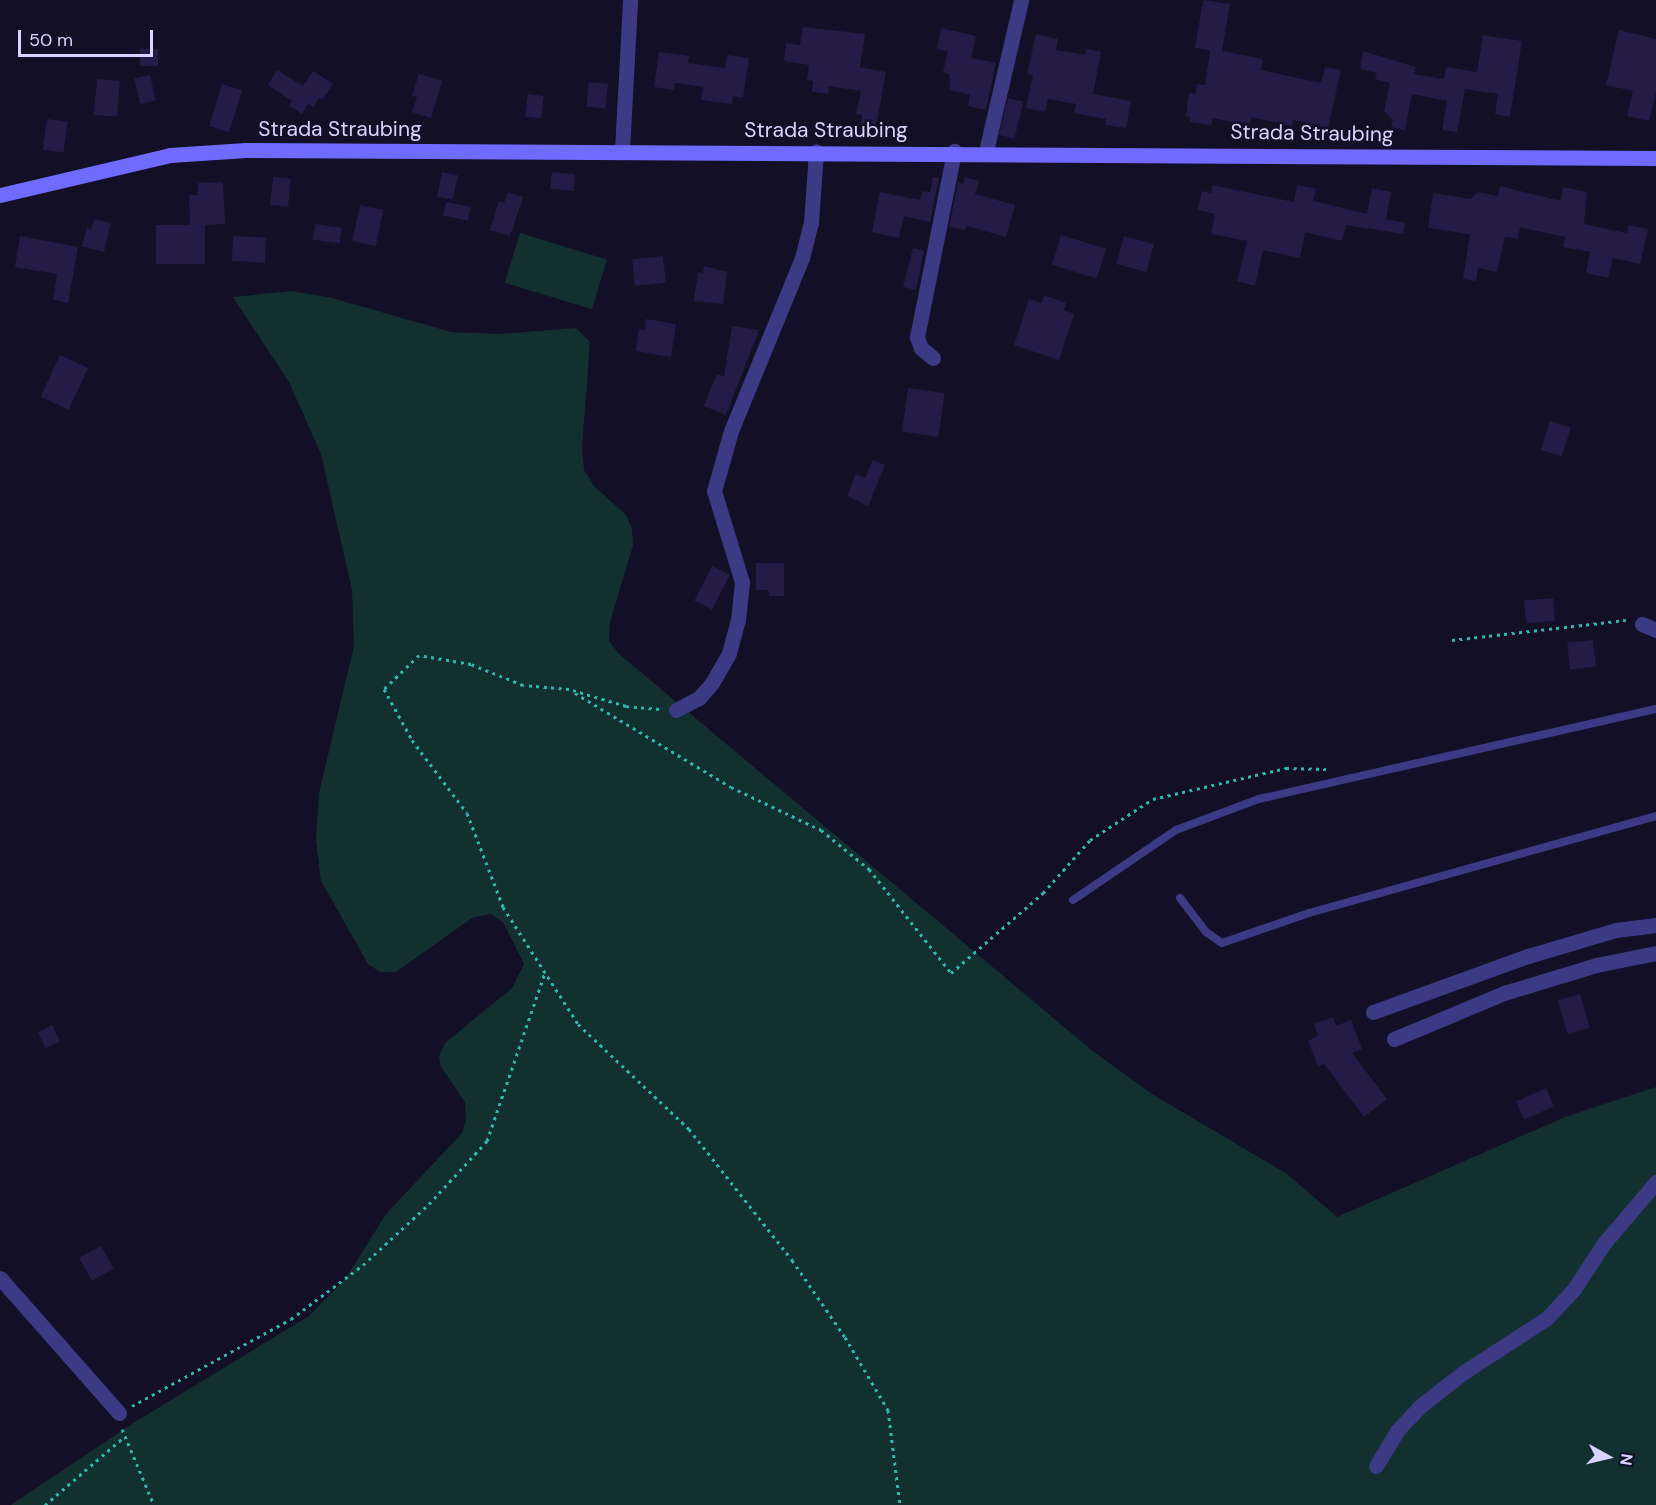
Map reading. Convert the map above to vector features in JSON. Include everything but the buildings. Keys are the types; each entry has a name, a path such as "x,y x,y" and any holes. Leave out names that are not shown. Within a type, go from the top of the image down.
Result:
{"main road":[{"name":"Strada Straubing","path":"0,195 170,155 246,150 986,151 1656,158"}],"street":[{"path":"622,150 630,0"},
{"path":"986,151 1021,0"},
{"path":"676,710 699,698 712,682 729,653 738,620 742,582 714,492 731,431 802,258 811,223 816,151"},
{"path":"933,358 921,348 917,337 954,151"},
{"path":"1373,1011 1528,956 1616,930 1656,925"},
{"path":"1394,1039 1504,993 1596,965 1656,953"},
{"path":"1376,1466 1397,1431 1419,1407 1464,1372 1547,1318 1574,1289 1605,1242 1656,1182"},
{"path":"0,1278 119,1413"}],"lane":[{"path":"1073,900 1176,830 1259,799 1356,775 1656,709"},
{"path":"1179,897 1206,932 1222,943 1309,913 1656,816"}],"path":[{"path":"1452,640 1591,622 1626,620 1649,627"},
{"path":"676,710 626,706 569,689 523,685 471,664 419,655 384,689 412,740 466,813 503,907 544,975 578,1024 689,1129 792,1260 845,1337 888,1410 900,1505"},
{"path":"569,689 731,787 821,830 869,869 951,973 1035,900 1090,840 1153,799 1286,768 1356,775"},
{"path":"153,1505 124,1437 119,1413 291,1319 363,1264 429,1204 487,1141 544,975"},
{"path":"45,1505 124,1437"}],"green space":[{"path":"520,233 607,260 592,309 505,283"},
{"path":"292,291 332,298 451,332 501,334 576,328 590,342 582,448 584,470 594,486 626,515 632,529 633,545 610,622 609,641 619,654 1094,1052 1152,1094 1287,1174 1337,1217 1565,1117 1656,1087 1656,1505 11,1505 135,1422 309,1316 346,1278 386,1214 462,1133 466,1119 465,1102 441,1067 439,1056 445,1043 512,988 524,964 503,922 490,914 472,918 396,972 380,972 368,964 321,881 316,840 319,793 354,646 352,590 321,454 289,382 233,297"}]}
